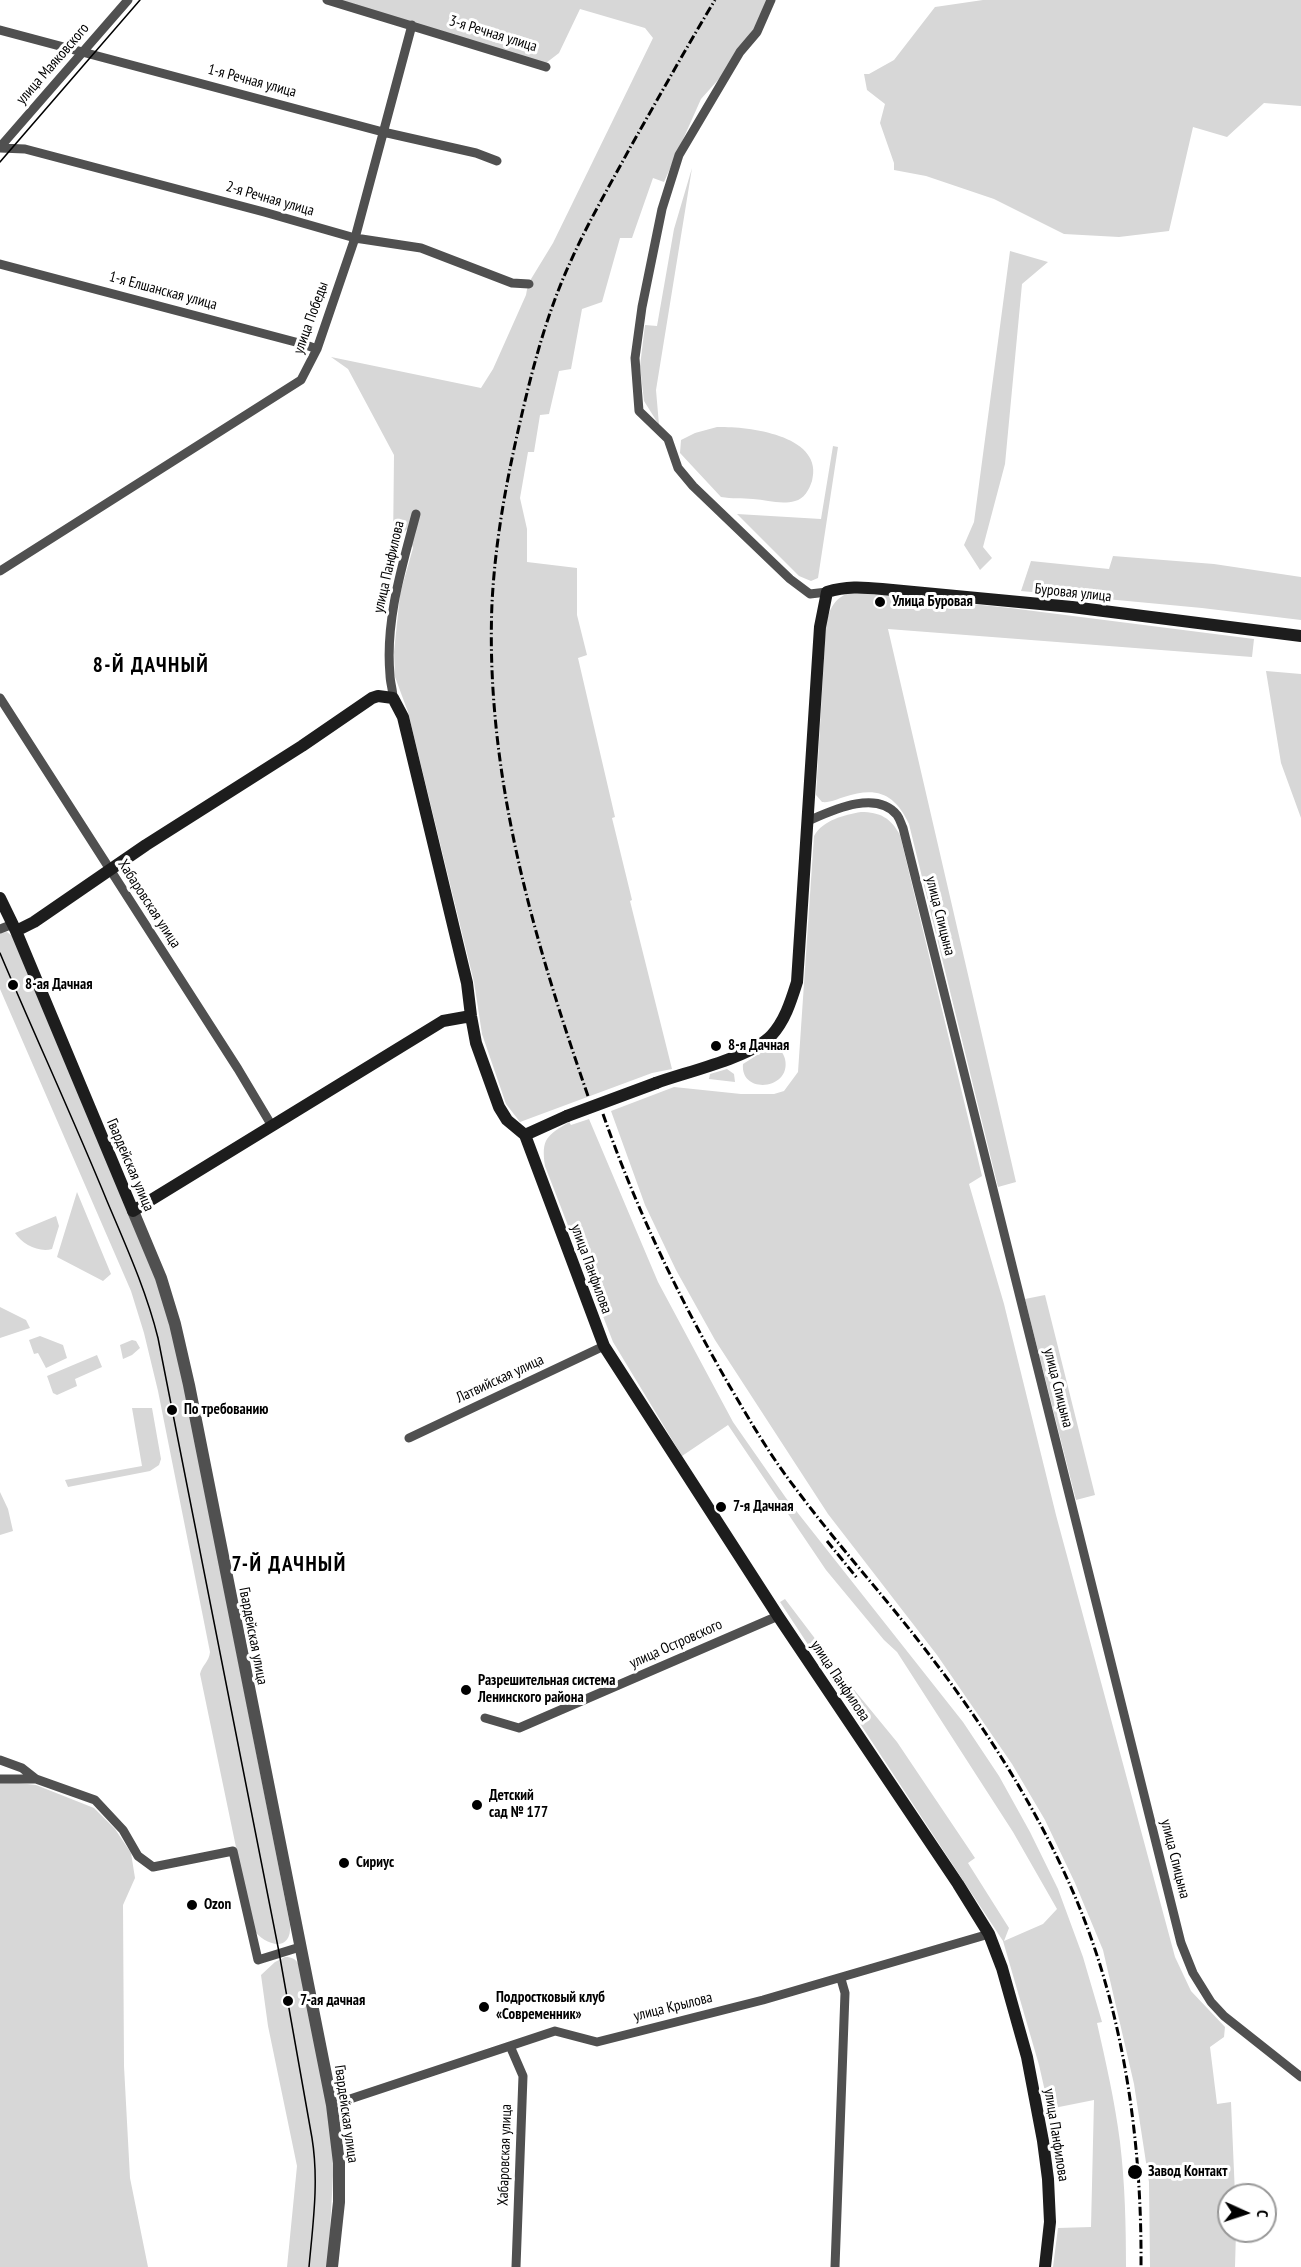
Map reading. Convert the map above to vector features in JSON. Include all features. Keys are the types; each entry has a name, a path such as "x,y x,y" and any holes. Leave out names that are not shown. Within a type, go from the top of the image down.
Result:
{"main road":[{"name":"Буровая улица","path":"827,592 842,587 882,589 1072,607 1301,636"},
{"path":"14,927 34,922 154,840 302,746 372,698 378,696 393,698 403,717 418,775 467,983 476,1043 499,1107 507,1120 525,1135 567,1116 745,1052 770,1036 783,1020 797,982 820,627 827,592"},
{"name":"Гвардейская улица","path":"0,898 133,1211"},
{"path":"133,1211 442,1021 471,1016"},
{"name":"улица Панфилова","path":"525,1135 604,1346 647,1417 952,1874 989,1934 1028,2057 1043,2141 1050,2222 1045,2267"}],"street":[{"path":"113,0 122,8"},
{"name":"улица Маяковского","path":"0,148 129,0"},
{"name":"3-я Речная улица","path":"327,0 546,67"},
{"path":"771,0 757,32 740,52 679,155 662,208 642,307 635,358 639,411 668,439 678,468 709,502 790,579 810,594 827,592"},
{"name":"улица Победы","path":"0,571 301,380 317,350 355,238 412,25"},
{"name":"1-я Речная улица","path":"0,30 383,132 476,153 497,161"},
{"name":"2-я Речная улица","path":"0,148 25,149 355,238 421,248 512,283 529,284"},
{"name":"1-я Елшанская улица","path":"0,264 303,344 317,350"},
{"name":"улица Панфилова","path":"393,698 390,676 390,636 394,604 416,514"},
{"name":"Хабаровская улица","path":"0,698 238,1068 272,1126"},
{"name":"улица Спицына","path":"808,821 852,804 870,804 883,806 896,814 903,828 1181,1943 1193,1973 1211,2002 1238,2032 1252,2038 1301,2077"},
{"path":"0,929 14,927"},
{"name":"Гвардейская улица","path":"133,1211 161,1278 175,1324 189,1385 332,2105 339,2163 339,2202 332,2267"},
{"name":"Латвийская улица","path":"409,1438 604,1346"},
{"name":"улица Островского","path":"485,1718 519,1728 778,1616"},
{"path":"0,1760 22,1768 36,1779 95,1800 123,1830 138,1856 153,1867 233,1851 258,1960 300,1947"},
{"path":"0,1779 36,1779"},
{"name":"улица Крылова","path":"332,2105 555,2031 597,2042 841,1978 989,1934"},
{"path":"835,2267 844,1993 841,1978"},
{"name":"Хабаровская улица","path":"510,2046 523,2076 516,2267"}],"shaded area":[{"path":"337,0 775,0 760,33 701,99 664,182 653,178 632,238 620,238 602,302 582,309 571,369 559,371 549,414 540,415 534,452 528,452 520,498 527,529 527,562 577,568 577,615 587,655 578,658 615,817 612,818 632,900 630,901 672,1069 652,1073 520,1122 506,1104 482,1034 474,982 408,712 395,677 394,652 400,594 413,548 407,529 393,547 394,455 348,369 331,357 481,388 493,369 526,295 528,284 553,243 653,38 645,28 580,9 559,53 546,63"},
{"path":"983,0 1301,0 1301,106 1264,103 1227,137 1193,127 1169,231 1119,237 1064,234 994,199 926,176 894,170 894,163 880,123 885,104 867,90 864,74 869,74 894,60 935,7"},
{"path":"692,168 656,390 659,425 644,401 640,366 645,325 657,326 674,229"},
{"path":"1010,251 1048,262 1022,284 1005,464 983,547 992,558 980,570 964,545 974,522"},
{"path":"717,427 764,432 796,443 807,453 813,465 812,481 806,494 798,500 784,503 721,497 680,453 681,440 695,433"},
{"path":"833,446 838,447 818,578 811,581 799,576 737,514 821,519"},
{"path":"1113,556 1214,564 1301,577 1301,620 1021,591 1031,561 1109,569"},
{"path":"856,592 1010,608 1254,639 1252,657 888,629 1016,1182 998,1187 909,824 898,806 884,795 866,792 822,802 816,795 826,624 835,602 844,595"},
{"path":"1266,671 1301,674 1301,818 1281,763"},
{"path":"861,812 874,813 889,820 900,835 982,1176 969,1184 1004,1304 1056,1515 1175,1957 1191,1991 1225,2027 1224,2037 1210,2047 1217,2104 1231,2102 1234,2183 1217,2183 1217,2243 1236,2243 1235,2267 1150,2267 1149,2182 1134,2084 1103,1950 1075,1883 1045,1820 1012,1764 937,1655 828,1514 715,1340 676,1270 645,1205 611,1111 674,1087 741,1094 774,1094 784,1091 798,1072 814,836 828,822"},
{"path":"7,932 12,936 156,1280 170,1324 290,1925 287,1940 282,1943 270,1942 253,1929 200,1674 210,1652 158,1391 144,1333 131,1291 0,989 0,933"},
{"path":"773,1045 780,1050 785,1059 785,1069 781,1077 766,1085 749,1081 744,1074 743,1064"},
{"path":"727,1069 734,1074 735,1082 709,1079 710,1074"},
{"path":"589,1119 658,1282 733,1422 786,1498 963,1722 999,1776 1058,1889 1083,1957 1102,2022 1097,2023 1113,2097 1122,2158 1126,2267 1053,2267 1058,2228 1091,2227 1094,2100 1049,2109 1039,2065 1003,1941 780,1602 785,1599 897,1742 975,1858 968,1863 1009,1928 1004,1941 1043,1924 1057,1909 1013,1832 897,1652 884,1640 826,1570 728,1425 682,1456 613,1342 545,1166 544,1157 545,1143 555,1131 569,1122 571,1125"},
{"path":"77,1192 111,1274 103,1281 57,1257"},
{"path":"56,1216 59,1226 52,1249 42,1250 31,1247 15,1233"},
{"path":"1045,1295 1095,1495 1076,1500 1025,1299"},
{"path":"0,1307 26,1320 30,1328 0,1338"},
{"path":"40,1336 63,1345 67,1358 46,1368 38,1353 34,1354 29,1340"},
{"path":"132,1340 136,1341 140,1348 123,1359 120,1345"},
{"path":"97,1355 102,1367 75,1379 77,1386 57,1395 53,1393 47,1376"},
{"path":"132,1408 152,1408 161,1459 159,1465 150,1471 68,1487 65,1480 142,1466"},
{"path":"0,1492 8,1509 13,1531 0,1535"},
{"path":"0,1781 36,1785 94,1808 115,1829 131,1853 135,1878 123,1905 124,2066 130,2178 148,2267 0,2267"},
{"path":"285,1957 294,1959 299,1965 326,2097 334,2157 328,2267 287,2267 297,2166 268,2026 261,1975 275,1962"}],"tram line":[{"path":"0,162 140,0"},
{"path":"0,953 128,1251 148,1303 158,1338 279,1952 312,2138 315,2186 309,2267"}],"railway":[{"path":"588,1096 532,915 505,792 496,729 492,666 492,603 498,538 523,410 539,346 560,285 631,146 715,0"},
{"path":"603,1114 644,1219 676,1286 753,1425 812,1511 915,1636 970,1711 1007,1767 1041,1825 1070,1885 1104,1977 1126,2072 1138,2170 1141,2267"},
{"path":"827,1541 857,1578"}],"place":[{"name":"Улица Буровая","path":"880,602"},
{"name":"8-ая Дачная","path":"13,985"},
{"name":"8-я Дачная","path":"716,1046"},
{"name":"По требованию","path":"172,1410"},
{"name":"7-я Дачная","path":"721,1507"},
{"name":"Разрешительная система Ленинского района","path":"466,1690"},
{"name":"Детский сад № 177","path":"477,1805"},
{"name":"Сириус","path":"344,1863"},
{"name":"Ozon","path":"192,1905"},
{"name":"7-ая дачная","path":"288,2001"},
{"name":"Подростковый клуб «Современник»","path":"484,2007"},
{"name":"Завод Контакт","path":"1135,2172"}],"district":[{"name":"8-Й ДАЧНЫЙ","path":"151,666"},
{"name":"7-Й ДАЧНЫЙ","path":"289,1565"}]}
